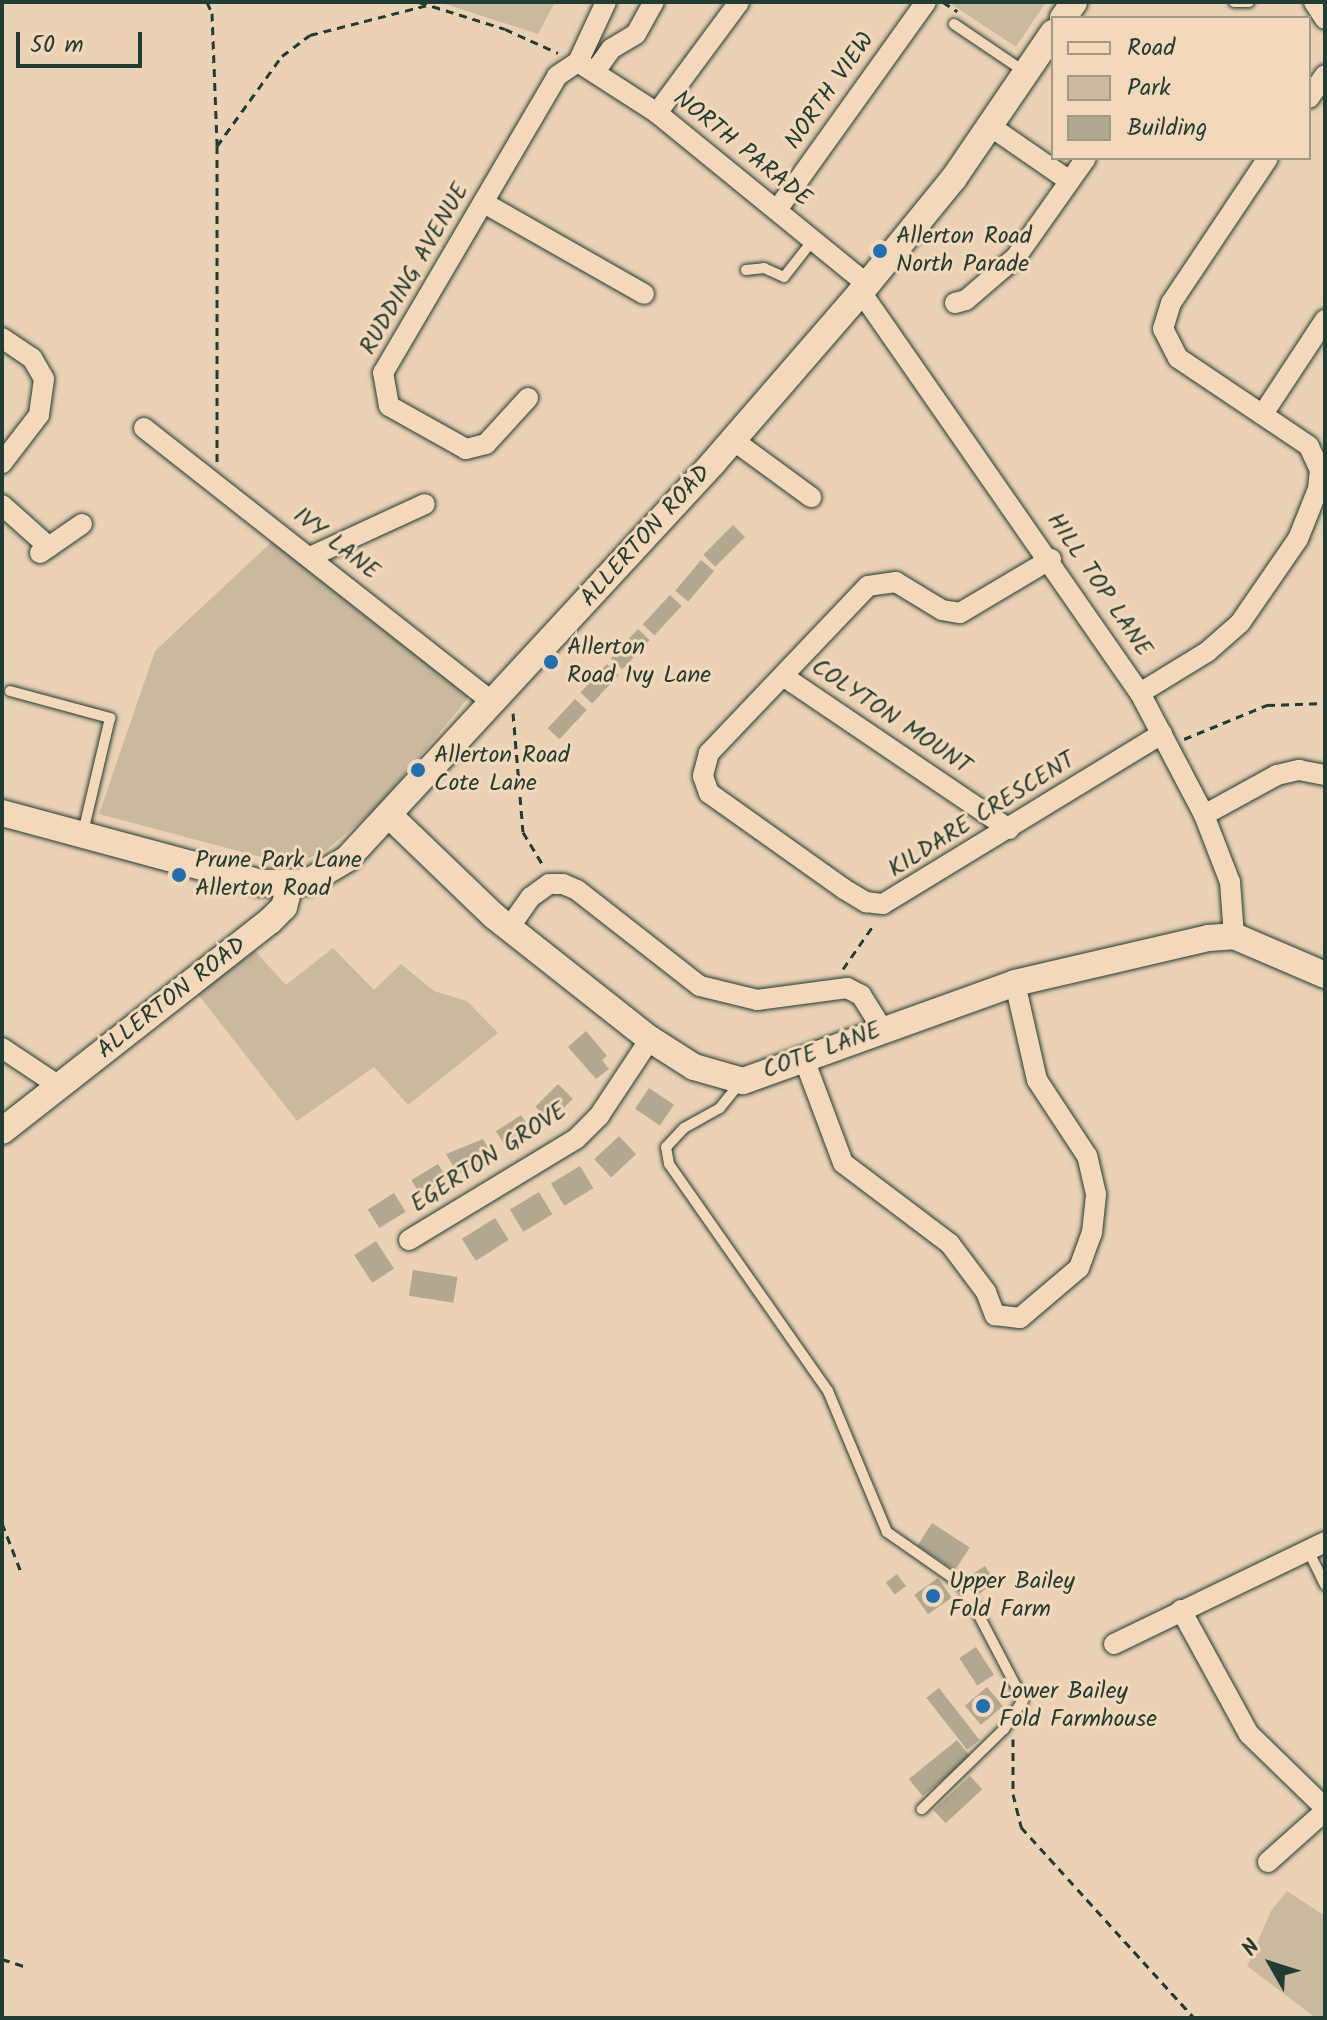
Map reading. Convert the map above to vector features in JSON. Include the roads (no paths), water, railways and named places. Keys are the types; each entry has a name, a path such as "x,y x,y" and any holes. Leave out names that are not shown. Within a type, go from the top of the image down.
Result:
{"street":[{"path":"587,66 606,2"},
{"name":"RUDDING AVENUE","path":"528,398 486,444 466,449 389,406 382,388 383,373 557,76 587,66 636,34 654,2"},
{"path":"657,113 739,2"},
{"name":"NORTH VIEW","path":"777,210 926,2"},
{"path":"1314,2 1325,19"},
{"name":"ALLERTON ROAD","path":"2,1131 270,921 284,907 290,884 327,874 391,817 733,440 864,288 990,126 1051,36"},
{"name":"NORTH PARADE","path":"587,66 657,113 813,240 864,288"},
{"path":"1311,95 1325,75"},
{"path":"990,126 1068,180"},
{"path":"955,303 1016,257 1084,160"},
{"path":"1140,693 1207,652 1240,623 1298,539 1318,489 1318,462 1309,446 1178,358 1163,329 1171,303 1267,160"},
{"path":"484,203 644,294"},
{"name":"HILL TOP LANE","path":"864,288 1140,693 1204,815 1230,882 1234,936"},
{"path":"1263,414 1324,325"},
{"path":"2,338 32,358 44,379 39,415 2,463"},
{"name":"IVY LANE","path":"144,428 217,487 502,694"},
{"path":"733,440 811,497"},
{"path":"312,556 425,504"},
{"path":"2,505 44,550 82,524"},
{"name":"KILDARE CRESCENT","path":"1051,559 960,613 942,610 896,582 874,583 709,753 703,776 709,793 844,889 872,904 889,902 1165,740"},
{"name":"COLYTON MOUNT","path":"783,676 1009,829"},
{"path":"1204,815 1277,775 1299,770 1325,775"},
{"path":"2,813 262,883 290,884"},
{"name":"COTE LANE","path":"391,817 509,928 650,1039 694,1067 743,1081 1015,983 1234,936"},
{"path":"509,928 531,897 555,884 577,890 700,986 757,1000 847,988 861,995 882,1029"},
{"path":"1234,936 1325,975"},
{"path":"804,1059 843,1163 950,1244 986,1292 995,1315 1020,1318 1054,1294 1079,1268 1092,1233 1096,1194 1087,1156 1037,1080 1015,983"},
{"name":"EGERTON GROVE","path":"409,1240 576,1139 599,1116 650,1039"},
{"path":"2,1048 59,1086"},
{"path":"1114,1644 1316,1546"},
{"path":"1181,1610 1249,1734 1325,1810 1268,1862"}],"lane":[{"path":"1234,2 1249,2"},
{"path":"954,24 1026,73"},
{"path":"746,270 764,268 784,277 813,240"},
{"path":"10,691 110,718 82,834"},
{"path":"743,1081 720,1108 684,1128 666,1147 669,1164 828,1391 887,1532 963,1585 1023,1700 1013,1715 922,1809"},
{"path":"1316,1546 1325,1585"}],"place":[{"name":"Allerton Road North Parade","path":"880,251"},
{"name":"Allerton Road Ivy Lane","path":"551,662"},
{"name":"Allerton Road Cote Lane","path":"418,770"},
{"name":"Prune Park Lane Allerton Road","path":"179,875"},
{"name":"Upper Bailey Fold Farm","path":"933,1596"},
{"name":"Lower Bailey Fold Farmhouse","path":"983,1706"}]}
